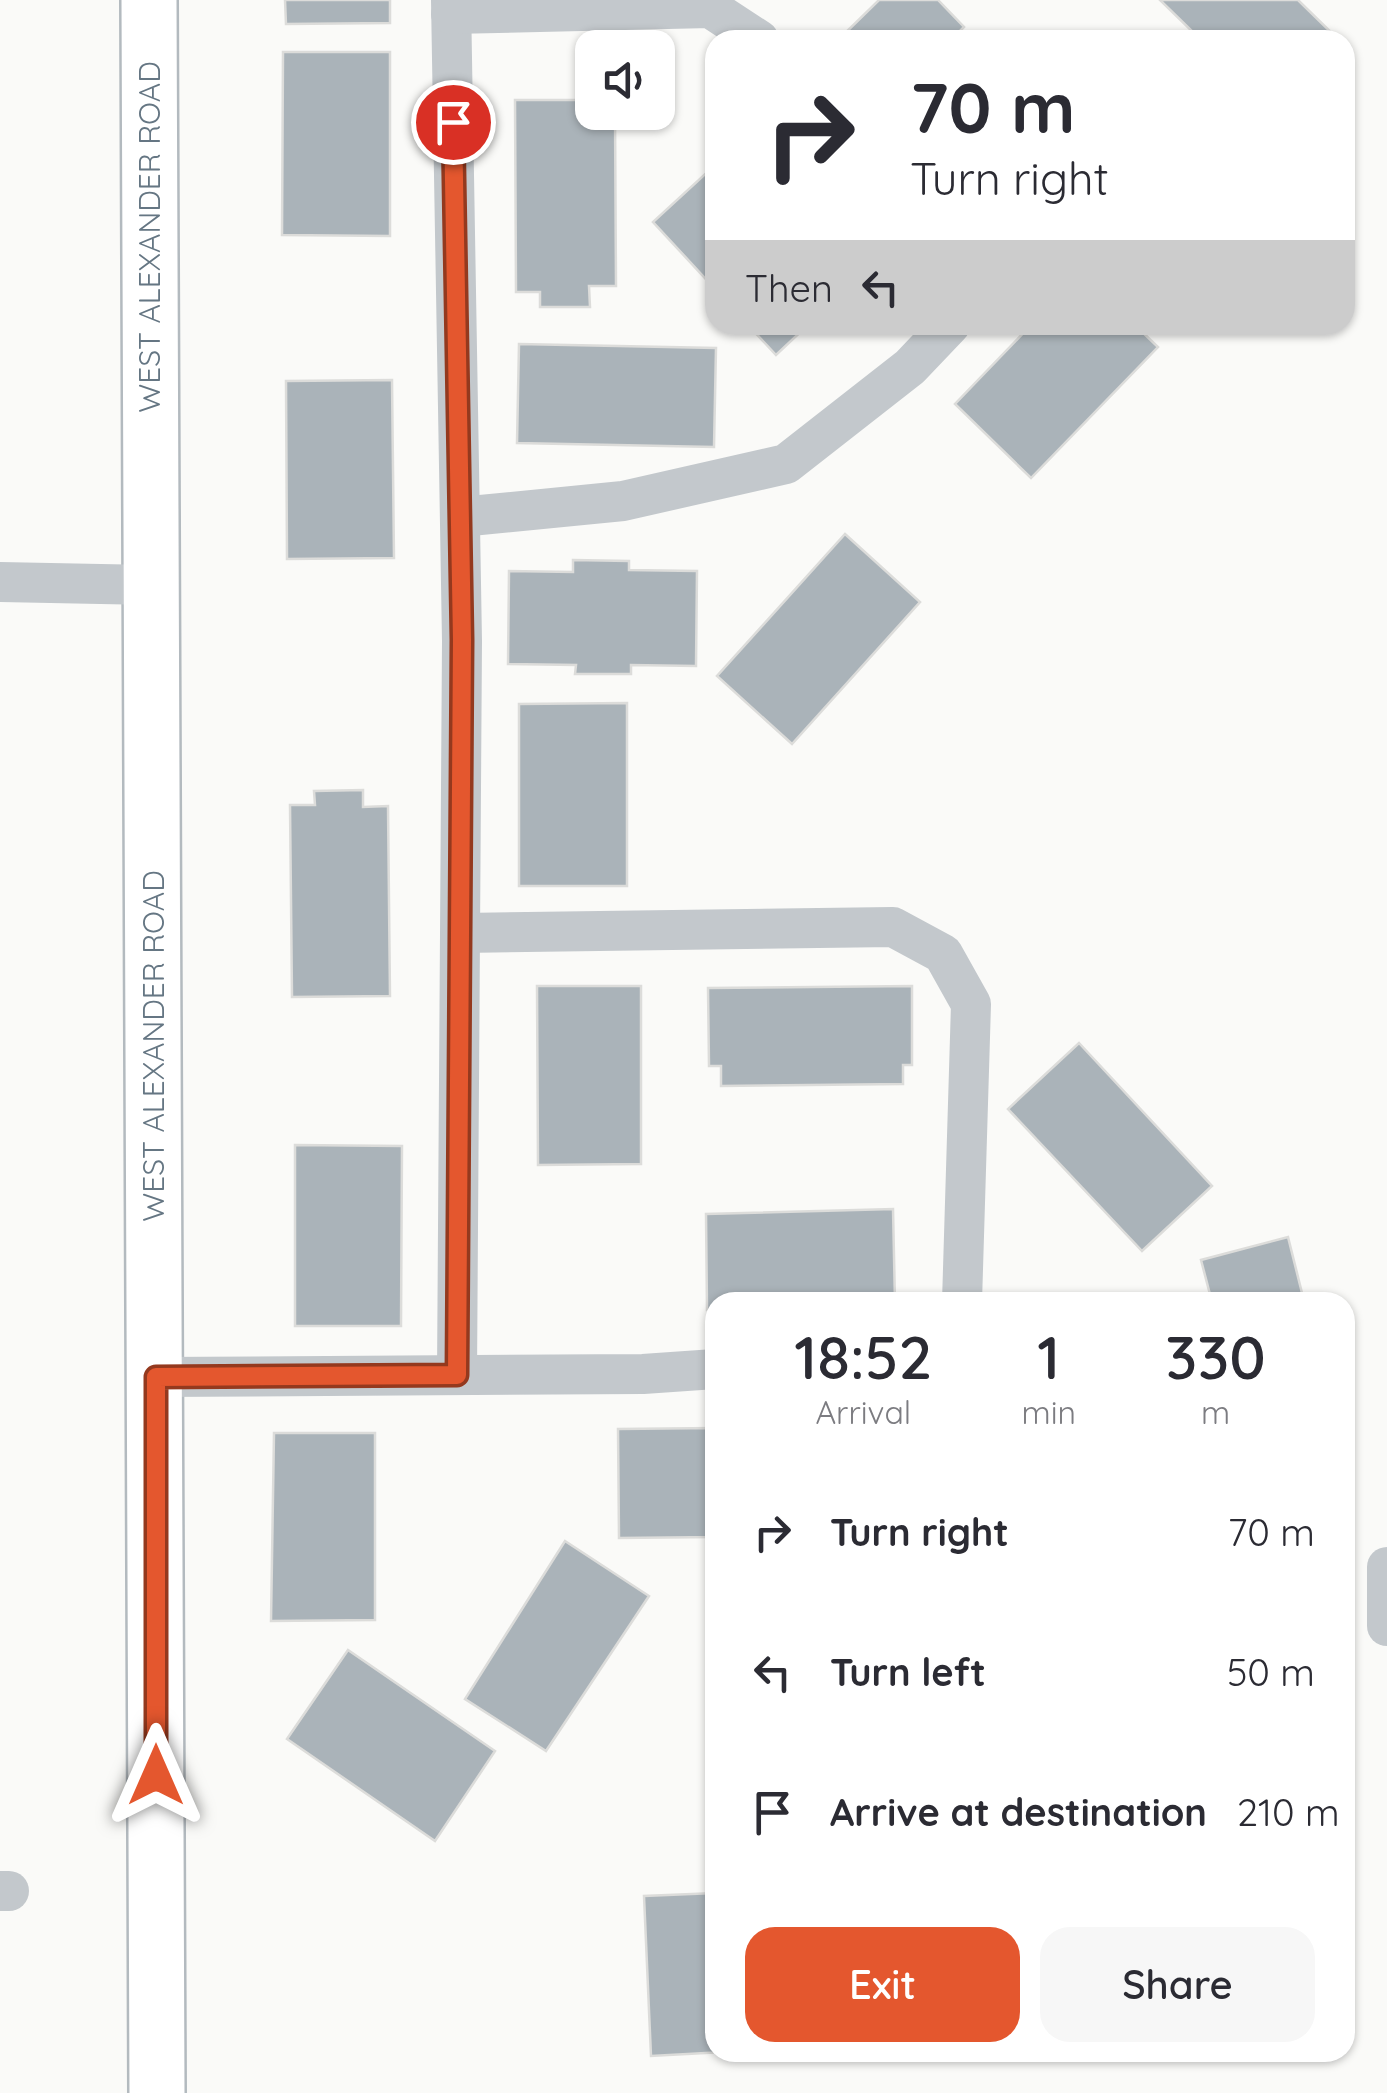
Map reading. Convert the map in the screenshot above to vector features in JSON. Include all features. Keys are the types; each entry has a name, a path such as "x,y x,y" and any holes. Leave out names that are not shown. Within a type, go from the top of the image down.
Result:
{"main road":[{"name":"WEST ALEXANDER ROAD","path":"149,0 157,2093"}],"street":[{"path":"457,1375 462,932 451,7 710,8 744,30"},
{"path":"460,518 623,501 786,464 910,368 941,335"},
{"path":"0,582 151,585"},
{"path":"462,932 893,927 943,954 972,1004 962,1292"},
{"path":"156,1377 643,1374 705,1370"},
{"path":"1387,1567 1387,1626"}],"building":[{"path":"285,0 390,0 390,23 286,24"},
{"path":"879,0 938,0 964,27 961,30 848,30"},
{"path":"1160,0 1298,0 1329,30 1191,30"},
{"path":"283,52 390,52 390,236 282,235"},
{"path":"515,100 575,100 575,130 615,130 616,286 589,286 590,307 540,307 540,292 516,292"},
{"path":"705,174 705,278 653,222"},
{"path":"757,335 797,335 776,355"},
{"path":"1021,335 1145,335 1158,347 1031,478 955,404"},
{"path":"519,344 716,348 714,447 517,443"},
{"path":"392,380 394,558 287,559 286,381"},
{"path":"845,534 920,602 792,744 717,676"},
{"path":"573,560 629,561 629,570 697,571 696,666 631,665 631,674 575,674 576,665 508,664 509,571 573,572"},
{"path":"627,703 627,886 519,886 519,704"},
{"path":"363,790 363,807 388,806 390,996 292,997 290,805 315,805 314,791"},
{"path":"537,986 641,986 641,1164 538,1165"},
{"path":"912,986 912,1065 903,1065 903,1084 721,1086 721,1066 709,1066 708,988"},
{"path":"1079,1043 1212,1186 1142,1251 1008,1109"},
{"path":"295,1145 402,1146 401,1326 295,1326"},
{"path":"893,1209 895,1292 707,1292 706,1214"},
{"path":"1288,1237 1302,1292 1209,1292 1201,1260"},
{"path":"705,1428 705,1537 619,1538 618,1429"},
{"path":"274,1433 375,1433 375,1620 271,1621"},
{"path":"565,1541 649,1596 546,1751 465,1699"},
{"path":"348,1650 495,1751 435,1841 287,1739"},
{"path":"705,1893 705,2053 651,2056 644,1896"}],"route":[{"path":"156,1775 156,1377 457,1375 462,640 453,122"}]}
